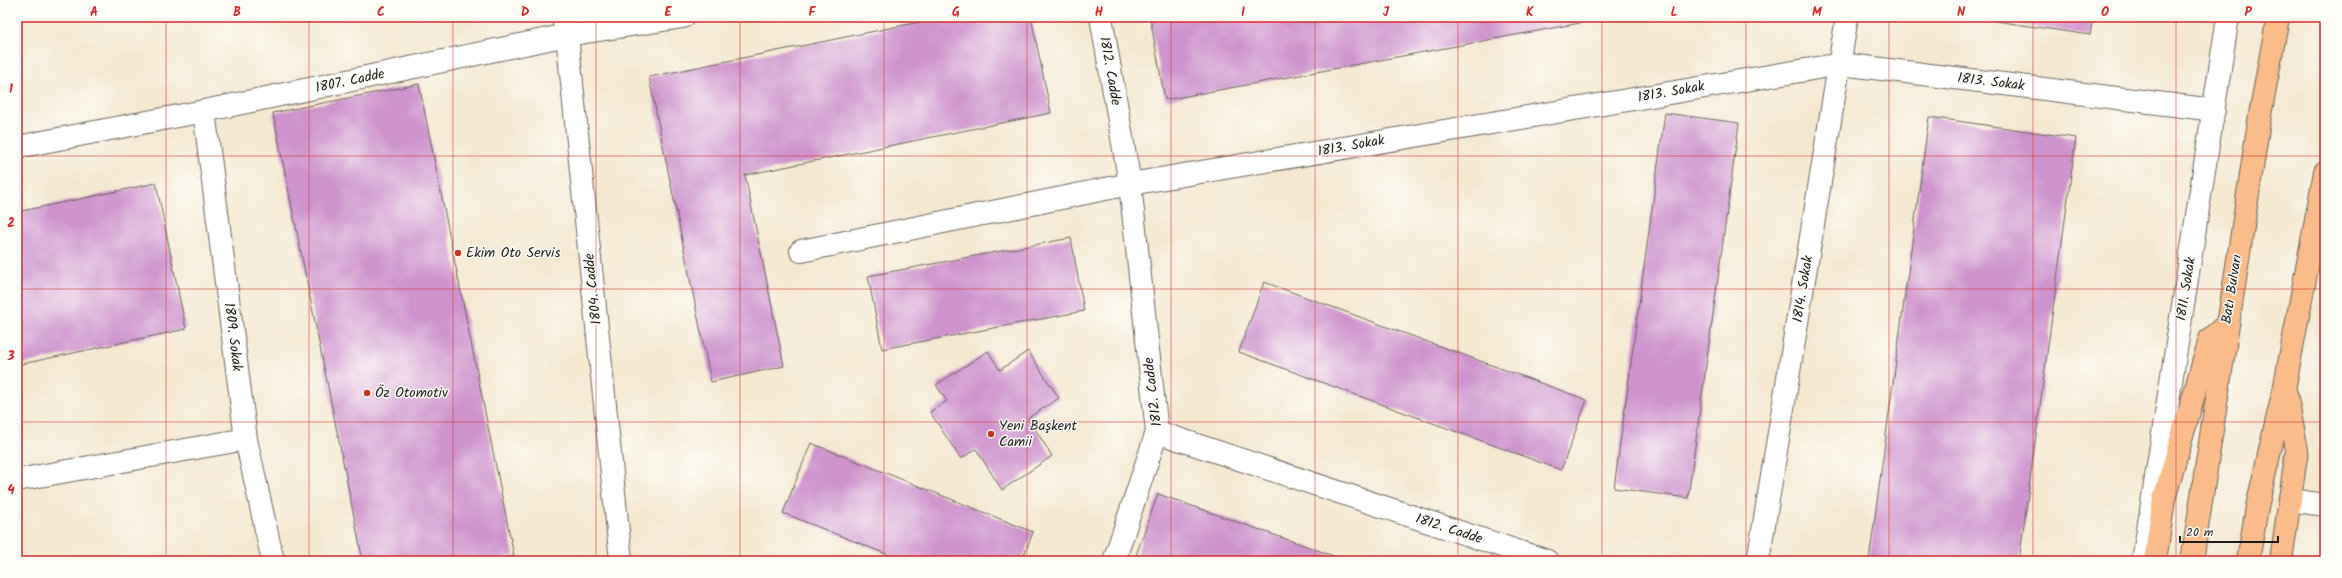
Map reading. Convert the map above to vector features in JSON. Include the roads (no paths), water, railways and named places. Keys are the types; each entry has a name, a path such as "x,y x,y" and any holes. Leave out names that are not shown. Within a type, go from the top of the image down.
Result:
{"main road":[{"name":"Batı Bulvarı","path":"2192,561 2226,325 2260,116 2278,17"},
{"path":"2248,561 2256,507 2285,385 2325,172"},
{"path":"2155,561 2164,499 2210,339 2226,325"},
{"path":"2281,561 2297,450 2285,385"}],"street":[{"name":"1807. Cadde","path":"17,147 204,111 565,26 683,17"},
{"name":"1812. Cadde","path":"1101,17 1130,184 1157,432 1547,561"},
{"name":"1814. Sokak","path":"1758,561 1841,64 1847,17"},
{"name":"1811. Sokak","path":"2143,561 2228,17"},
{"name":"1804. Cadde","path":"565,26 621,561"},
{"name":"1813. Sokak","path":"801,251 1130,184 1841,64 2214,110"},
{"name":"1809. Sokak","path":"204,111 246,439 273,561"},
{"path":"1114,561 1157,432"},
{"path":"17,480 246,439"},
{"path":"2290,500 2325,506"}],"place":[{"name":"Ekim Oto Servis","path":"458,253"},
{"name":"Öz Otomotiv","path":"367,393"},
{"name":"Yeni Başkent Camii","path":"991,434"}]}
